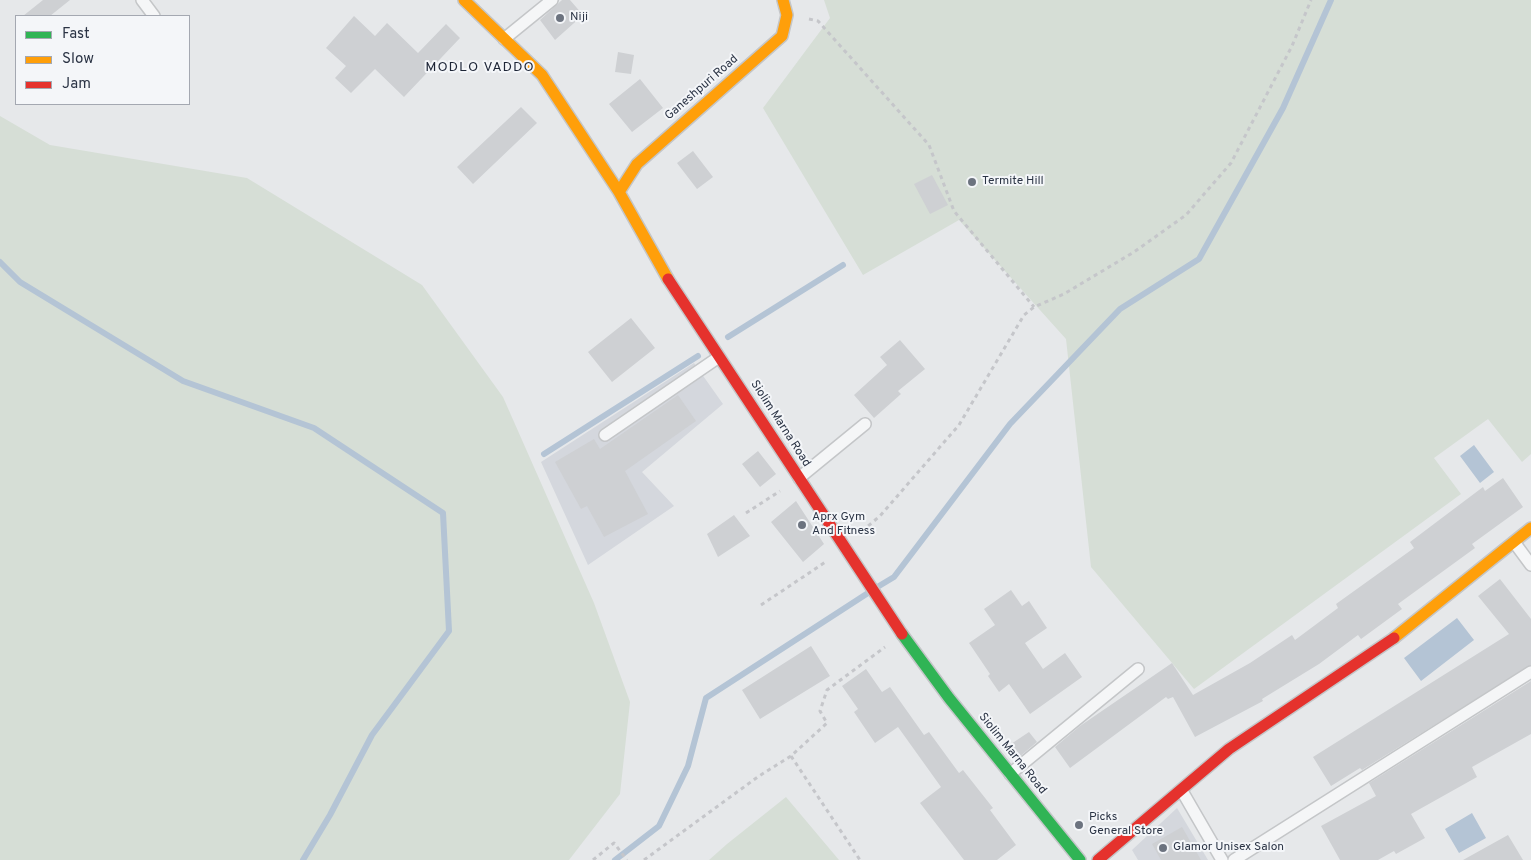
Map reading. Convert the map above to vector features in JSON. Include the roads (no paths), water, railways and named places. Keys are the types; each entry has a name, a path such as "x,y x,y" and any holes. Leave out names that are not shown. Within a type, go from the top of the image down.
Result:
{"main road":[{"name":"Siolim Marna Road","path":"464,0 542,75 619,192 655,260 903,635 949,698 1080,860"},
{"name":"Ganeshpuri Road","path":"619,192 637,164 782,36 787,15 782,0"},
{"path":"1098,860 1182,791 1229,749 1380,649 1531,528"}],"lane":[{"path":"142,0 153,15"},
{"path":"504,39 552,0"},
{"path":"605,435 720,357"},
{"path":"799,478 865,424"},
{"path":"1514,542 1531,565"},
{"path":"1010,774 1138,669"},
{"path":"1234,860 1531,672"},
{"path":"1182,791 1222,860"}],"water":[{"path":"1474,445 1494,472 1480,483 1460,456"},
{"path":"1457,618 1474,640 1421,681 1404,658"},
{"path":"1472,813 1486,838 1459,853 1445,829"}],"waterway":[{"path":"879,586 894,577 1010,424 1120,309 1199,259 1283,108 1331,0"},
{"path":"0,262 20,282 183,381 314,428 443,513 449,631 372,735 330,815 303,860"},
{"path":"728,337 843,265"},
{"path":"544,454 698,356"},
{"path":"615,860 659,826 688,766 706,698 868,593"}],"place":[{"name":"Niji","path":"560,18"},
{"name":"Termite Hill","path":"972,182"},
{"name":"Aprx Gym And Fitness","path":"802,525"},
{"name":"Picks General Store","path":"1079,825"},
{"name":"Glamor Unisex Salon","path":"1163,848"}],"district":[{"name":"MODLO VADDO","path":"480,68"}]}
